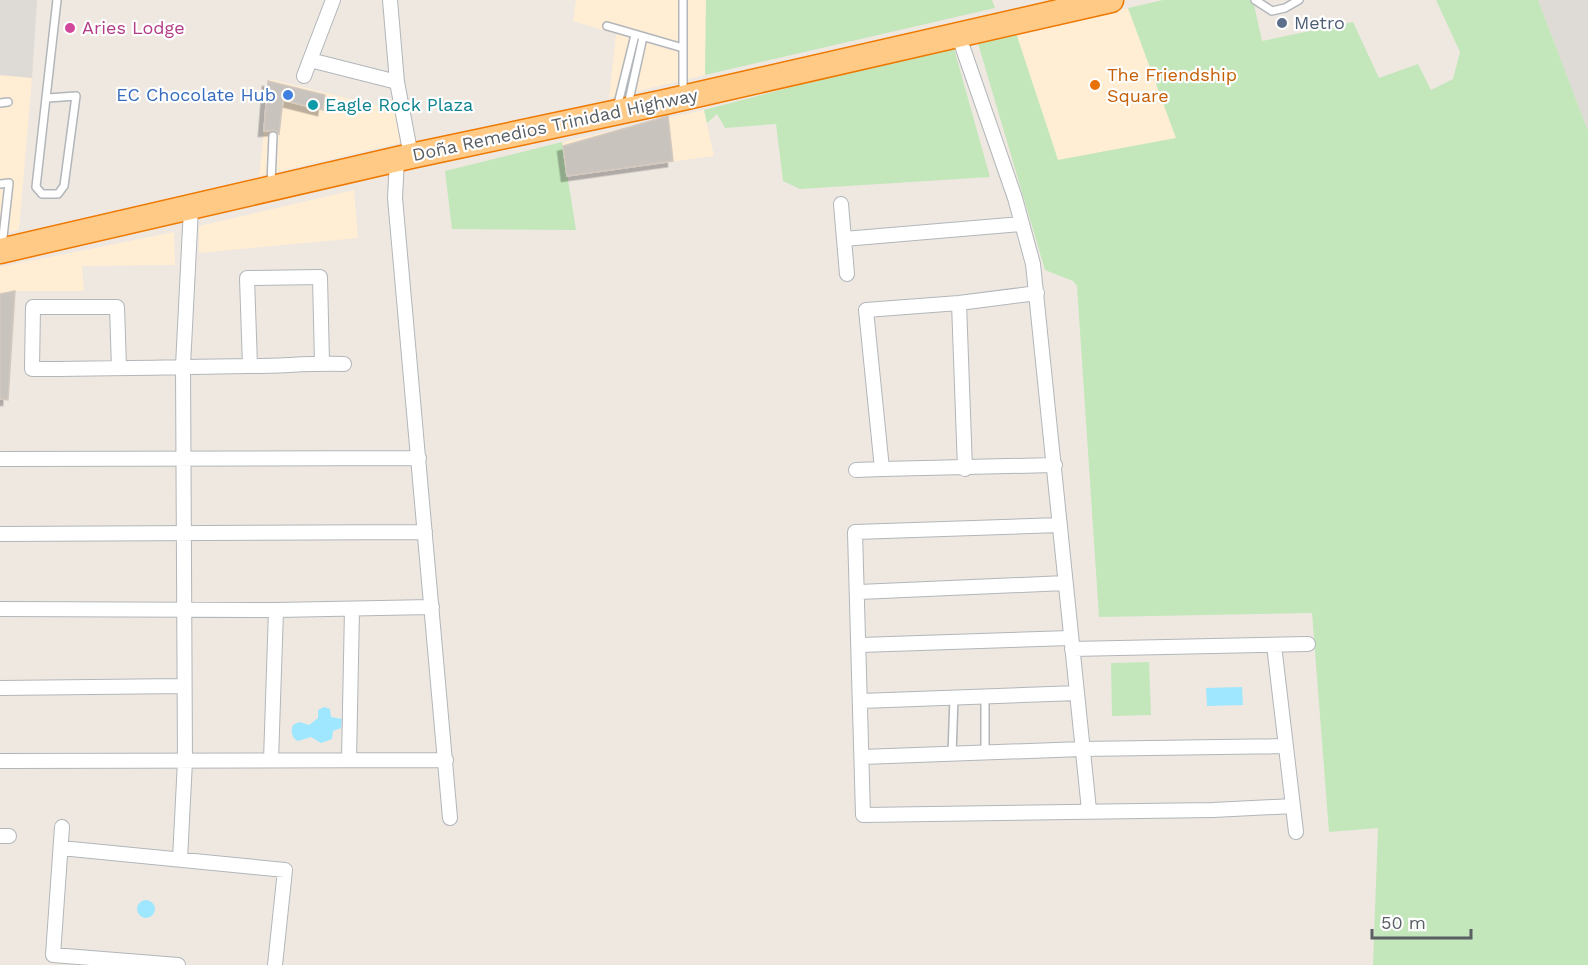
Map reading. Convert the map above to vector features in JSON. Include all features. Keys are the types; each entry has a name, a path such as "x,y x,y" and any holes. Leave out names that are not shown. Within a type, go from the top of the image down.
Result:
{"highway":[{"name":"Doña Remedios Trinidad Highway","path":"1,251 404,158 622,112 1111,0"}],"street":[{"path":"304,76 333,0"},
{"path":"385,0 390,0 404,158 395,198 450,818"},
{"path":"958,34 1015,198 1033,264 1089,810"},
{"path":"310,60 397,82"},
{"path":"841,204 847,274"},
{"path":"180,859 185,761 182,608 183,366 190,207"},
{"path":"844,239 1022,224"},
{"path":"249,366 247,278 320,276 322,363"},
{"path":"882,469 866,310 959,303 1037,293"},
{"path":"959,303 965,469"},
{"path":"119,368 117,307 33,307 32,369 119,368 183,366 249,366 322,363 344,364"},
{"path":"0,459 418,458"},
{"path":"856,470 1055,465"},
{"path":"1060,525 855,532 859,592 863,815 1213,810 1293,806"},
{"path":"0,534 425,532"},
{"path":"859,592 1065,583"},
{"path":"0,609 276,610 432,607"},
{"path":"349,760 352,609"},
{"path":"271,760 276,610"},
{"path":"860,645 1308,644"},
{"path":"1274,645 1296,832"},
{"path":"0,688 184,686"},
{"path":"861,701 1077,693"},
{"path":"862,757 1082,749 1286,746"},
{"path":"0,761 446,760"},
{"path":"62,827 53,955 172,965"},
{"path":"61,848 285,870 275,965"}],"lane":[{"path":"48,98 76,96 64,186 58,194 42,194 36,187 48,98 57,0"},
{"path":"683,0 683,98"},
{"path":"1256,0 1272,11 1285,8 1299,0"},
{"path":"606,26 683,48"},
{"path":"622,112 635,34"},
{"path":"622,112 643,37"},
{"path":"271,189 273,136"},
{"path":"0,184 9,183 1,251"},
{"path":"952,754 954,698"},
{"path":"985,698 985,753"}],"shaded area":[{"path":"0,0 37,0 32,78 0,75"},
{"path":"576,0 706,0 705,75 609,98 616,34 573,21"},
{"path":"1538,0 1588,0 1588,131"},
{"name":"The Friendship Square","path":"1128,8 1176,138 1058,160 1016,33"},
{"path":"0,75 32,78 19,230 0,234"},
{"name":"Eagle Rock Plaza","path":"270,79 374,105 395,104 400,143 259,176"},
{"path":"704,110 714,156 567,176 562,142"},
{"path":"354,190 358,238 199,253 199,226"},
{"path":"174,232 175,265 82,266 84,291 15,291 9,392 0,393 0,267"}],"green space":[{"path":"706,0 992,0 995,8 705,75"},
{"path":"1163,0 1253,0 1262,41 1353,22 1379,78 1418,64 1431,90 1453,79 1460,52 1436,0 1538,0 1588,131 1588,965 1373,965 1378,828 1329,832 1312,613 1099,617 1077,286 1073,281 1045,270 977,40 1016,33 1058,160 1176,138 1128,8"},
{"path":"953,45 990,177 800,189 783,181 776,124 725,128 717,114 707,123 704,110"},
{"path":"562,142 576,230 452,229 445,171"},
{"path":"1149,662 1151,715 1112,716 1111,663"}],"water":[{"path":"1242,687 1243,705 1207,706 1206,688"},
{"path":"324,707 330,709 331,717 342,719 341,728 333,731 332,739 321,743 311,737 296,740 292,734 293,725 299,722 309,725 318,718 318,710"},
{"path":"146,900 152,903 155,909 152,915 146,918 140,915 137,909 140,903"}],"building":[{"name":"Eagle Rock Plaza","path":"268,81 325,95 323,110 283,100 279,134 274,130 264,131"},
{"path":"668,116 673,161 567,176 563,146"},
{"path":"15,291 8,400 0,399 0,294"}],"place":[{"name":"Metro","path":"1282,23"},
{"name":"Aries Lodge","path":"70,28"},
{"name":"The Friendship Square","path":"1095,85"},
{"name":"EC Chocolate Hub","path":"288,95"},
{"name":"Eagle Rock Plaza","path":"313,105"}]}
